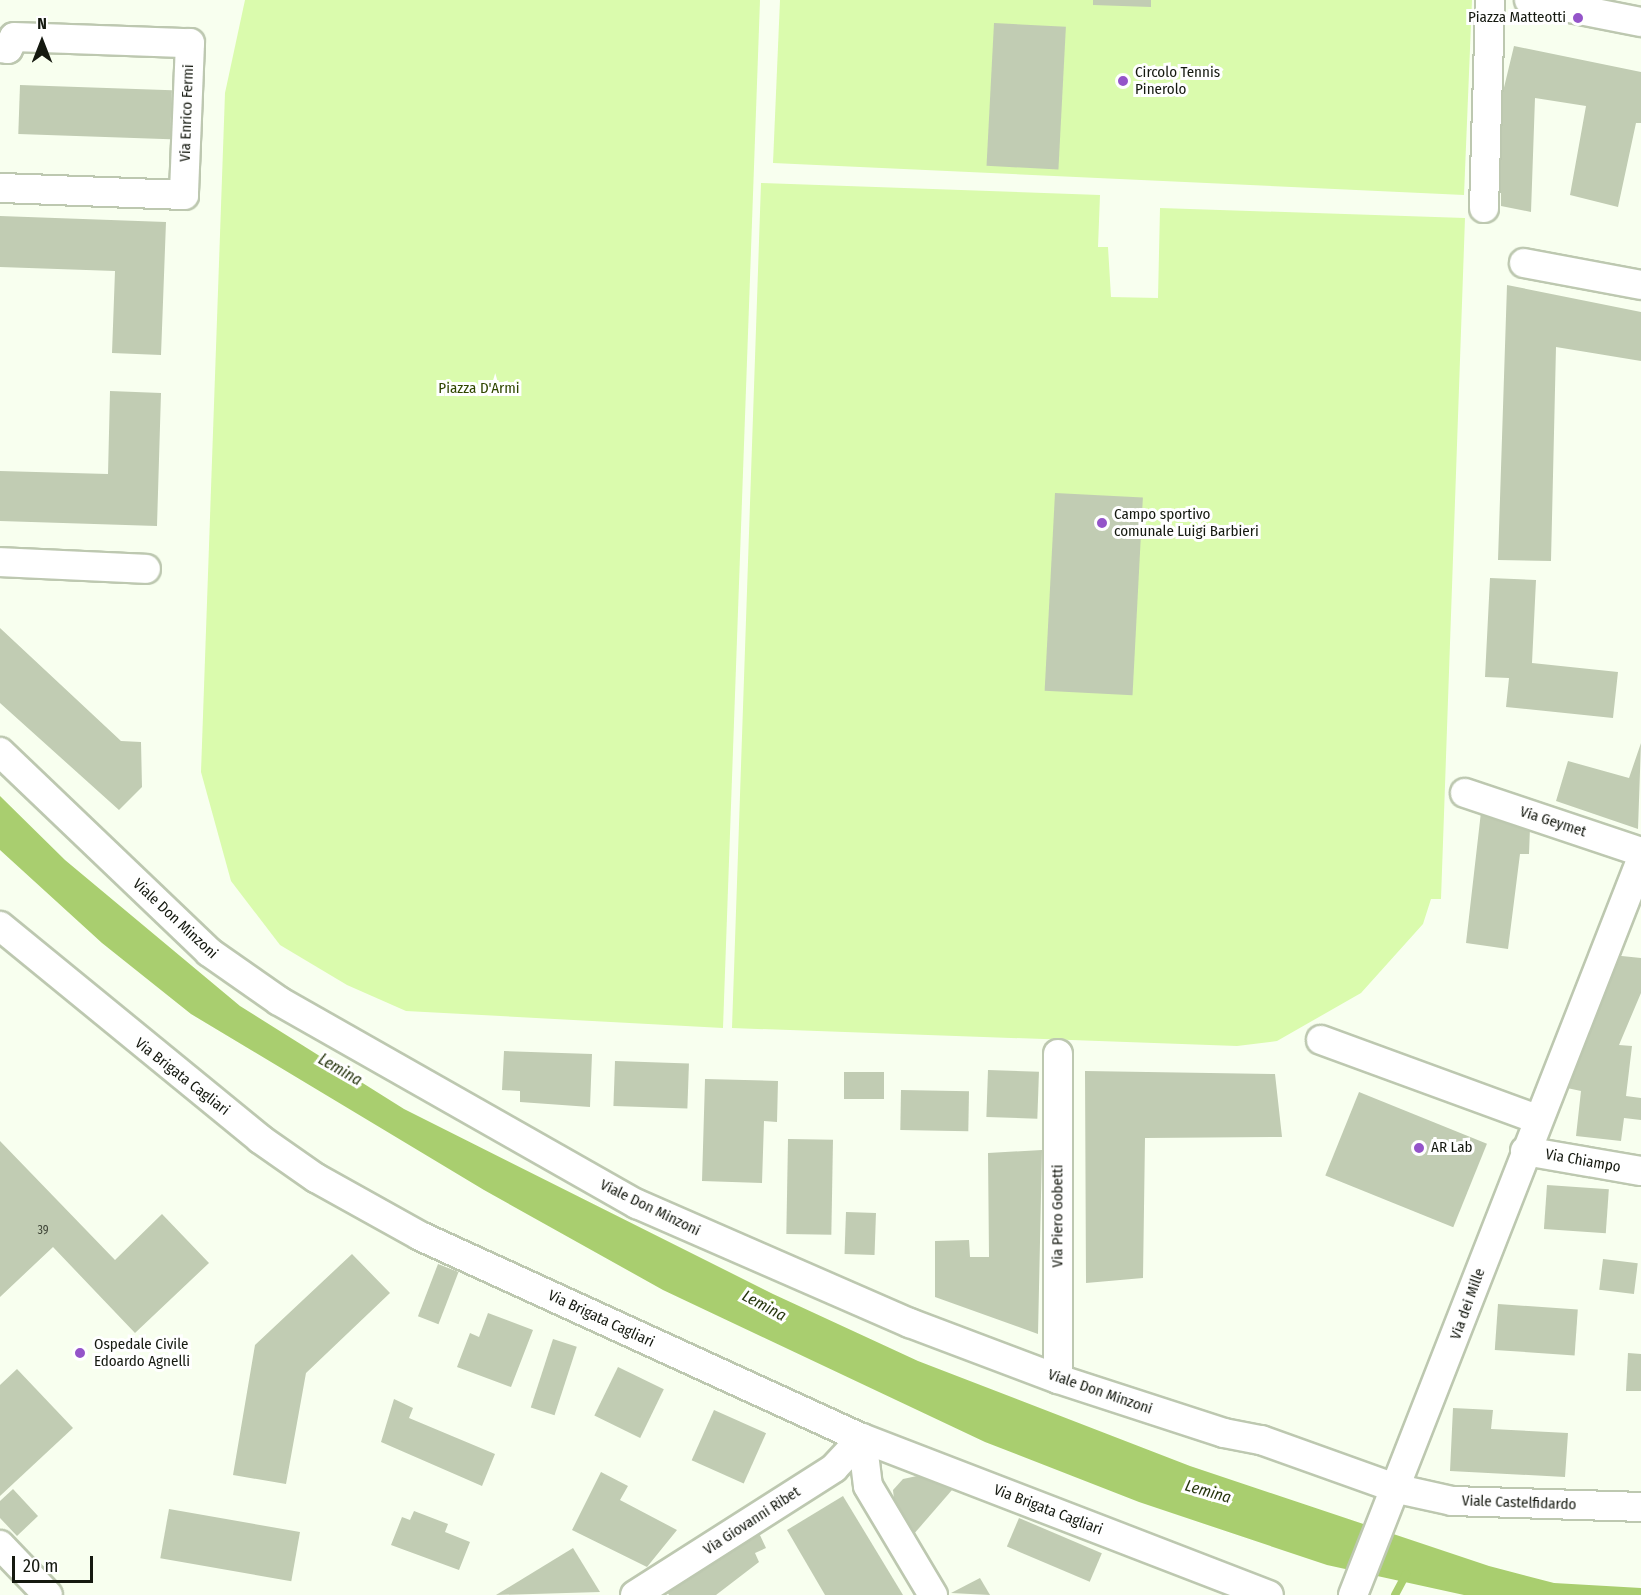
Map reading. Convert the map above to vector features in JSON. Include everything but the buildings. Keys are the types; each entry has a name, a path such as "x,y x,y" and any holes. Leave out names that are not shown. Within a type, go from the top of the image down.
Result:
{"street":[{"path":"1484,208 1490,0"},
{"path":"1529,0 1641,22"},
{"name":"Via Enrico Fermi","path":"0,48 8,49 14,37 190,43 184,195 0,188"},
{"path":"1524,262 1641,285"},
{"path":"0,562 146,569"},
{"name":"Viale Don Minzoni","path":"0,752 209,952 279,1001 637,1204 910,1323 1058,1378 1224,1433 1261,1440 1398,1489"},
{"name":"Via Geymet","path":"1465,793 1641,852"},
{"name":"Via dei Mille","path":"1353,1595 1398,1489 1525,1151 1641,860"},
{"name":"Via Brigata Cagliari","path":"0,926 143,1048 316,1178 420,1236 862,1438 1269,1595"},
{"path":"1322,1040 1538,1119"},
{"name":"Via Piero Gobetti","path":"1058,1378 1059,1054"},
{"name":"Via Chiampo","path":"1525,1151 1641,1171"},
{"path":"862,1438 868,1485 933,1595"},
{"name":"Via Giovanni Ribet","path":"649,1591 834,1468 862,1438"},
{"name":"Viale Castelfidardo","path":"1398,1489 1452,1501 1641,1507"},
{"path":"0,1545 48,1595"}],"green space":[{"name":"Piazza D'Armi","path":"245,0 760,0 723,1028 406,1011 347,985 280,945 231,881 201,772 225,93"},
{"name":"Circolo Tennis Pinerolo","path":"780,0 1472,0 1464,195 773,163"},
{"name":"Campo sportivo comunale Luigi Barbieri","path":"761,183 1100,195 1098,247 1108,247 1111,297 1158,298 1160,208 1465,218 1441,899 1431,899 1423,924 1361,993 1277,1041 1237,1046 732,1028"}],"water":[{"name":"Lemina","path":"0,796 65,860 240,1006 404,1109 773,1294 918,1361 1190,1466 1489,1566 1554,1583 1641,1588 1641,1595 1464,1595 1327,1565 1139,1502 985,1442 663,1290 484,1190 191,1014 102,943 0,850"}],"waterway":[{"path":"1395,1595 1406,1574"}],"place":[{"name":"Piazza Matteotti","path":"1578,18"},
{"name":"Circolo Tennis Pinerolo","path":"1123,81"},
{"name":"Campo sportivo comunale Luigi Barbieri","path":"1102,523"},
{"name":"AR Lab","path":"1419,1148"},
{"name":"Ospedale Civile Edoardo Agnelli","path":"80,1353"}]}
